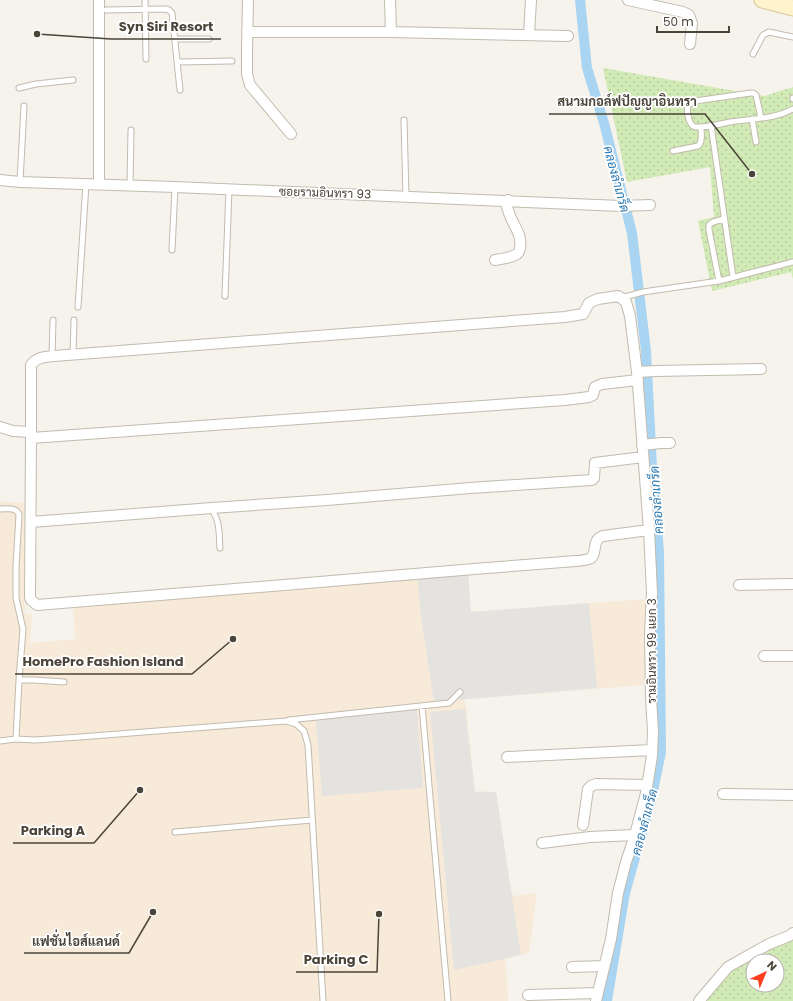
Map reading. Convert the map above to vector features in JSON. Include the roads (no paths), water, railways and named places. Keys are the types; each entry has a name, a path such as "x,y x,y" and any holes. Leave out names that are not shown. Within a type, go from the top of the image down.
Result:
{"main road":[{"path":"762,0 793,8"}],"street":[{"path":"99,0 99,184"},
{"path":"248,0 247,74 250,85 291,134"},
{"path":"390,0 391,32"},
{"path":"529,35 531,0"},
{"path":"628,0 683,12 689,15 692,22 690,44"},
{"path":"247,32 391,32 568,36"},
{"name":"ซอยรามอินทรา 93","path":"0,180 20,182 508,200 621,206 650,205"},
{"path":"495,260 512,257 519,252 521,244 518,232 508,210 506,203 508,200"},
{"path":"623,297 618,296 598,299 589,303 583,314 565,317 73,354 42,357 37,359 31,365 30,597 31,600 37,605 576,561 589,559 594,554 595,543 599,537 649,530"},
{"name":"รามอินทรา 99 แยก 3","path":"597,997 611,939 618,893 635,835 647,785 653,731 650,634 652,593 643,457 645,444 640,375 630,316 623,297"},
{"path":"0,427 31,435 565,400 589,398 593,395 596,386 656,371 761,369"},
{"path":"645,444 666,443"},
{"path":"31,522 592,480 594,478 595,463 643,457"},
{"path":"739,585 793,584"},
{"path":"764,656 793,656"},
{"path":"507,758 652,750"},
{"path":"582,825 588,789 591,786 596,784 647,785"},
{"path":"723,794 793,796"},
{"path":"542,843 590,837 635,835"},
{"path":"699,1001 728,967 746,956 793,933"},
{"path":"572,967 604,966"},
{"path":"528,995 597,997"}],"lane":[{"path":"145,0 146,58"},
{"path":"106,10 165,9 172,13 180,90"},
{"path":"753,54 763,35 769,32 793,37"},
{"path":"175,39 209,38"},
{"path":"178,62 232,61"},
{"path":"19,88 36,84 73,80"},
{"path":"761,118 756,95 751,92 695,101 689,104 687,111 690,122 694,126 701,127 711,125 761,118 778,115 793,109"},
{"path":"20,182 24,106"},
{"path":"752,119 756,142"},
{"path":"404,120 406,196"},
{"path":"711,125 733,277"},
{"path":"673,151 700,145 701,127"},
{"path":"130,185 131,130"},
{"path":"78,307 86,184"},
{"path":"172,250 174,187"},
{"path":"225,296 229,190"},
{"path":"719,281 709,225 712,222 724,219"},
{"path":"623,297 643,292 719,281 793,262"},
{"path":"52,356 53,320"},
{"path":"73,354 74,320"},
{"path":"212,508 212,512 217,519 220,548"},
{"path":"0,509 14,509 19,514 14,567 16,598 23,629 16,739"},
{"path":"19,680 64,682"},
{"path":"0,741 80,737 286,721 449,703 460,692"},
{"path":"422,706 448,1001"},
{"path":"286,721 296,724 304,731 308,745 323,1001"},
{"path":"176,832 312,820"}],"waterway":[{"name":"คลองลำเกร็ด","path":"580,0 587,68 604,123 632,233 646,351 652,467 659,552 661,752 650,805 625,893 607,1001"}],"place":[{"name":"Syn Siri Resort","path":"37,34"},
{"name":"สนามกอล์ฟปัญญาอินทรา","path":"752,174"},
{"name":"HomePro Fashion Island","path":"233,639"},
{"name":"Parking A","path":"140,790"},
{"name":"แฟชั่นไอส์แลนด์","path":"153,912"},
{"name":"Parking C","path":"379,914"}]}
